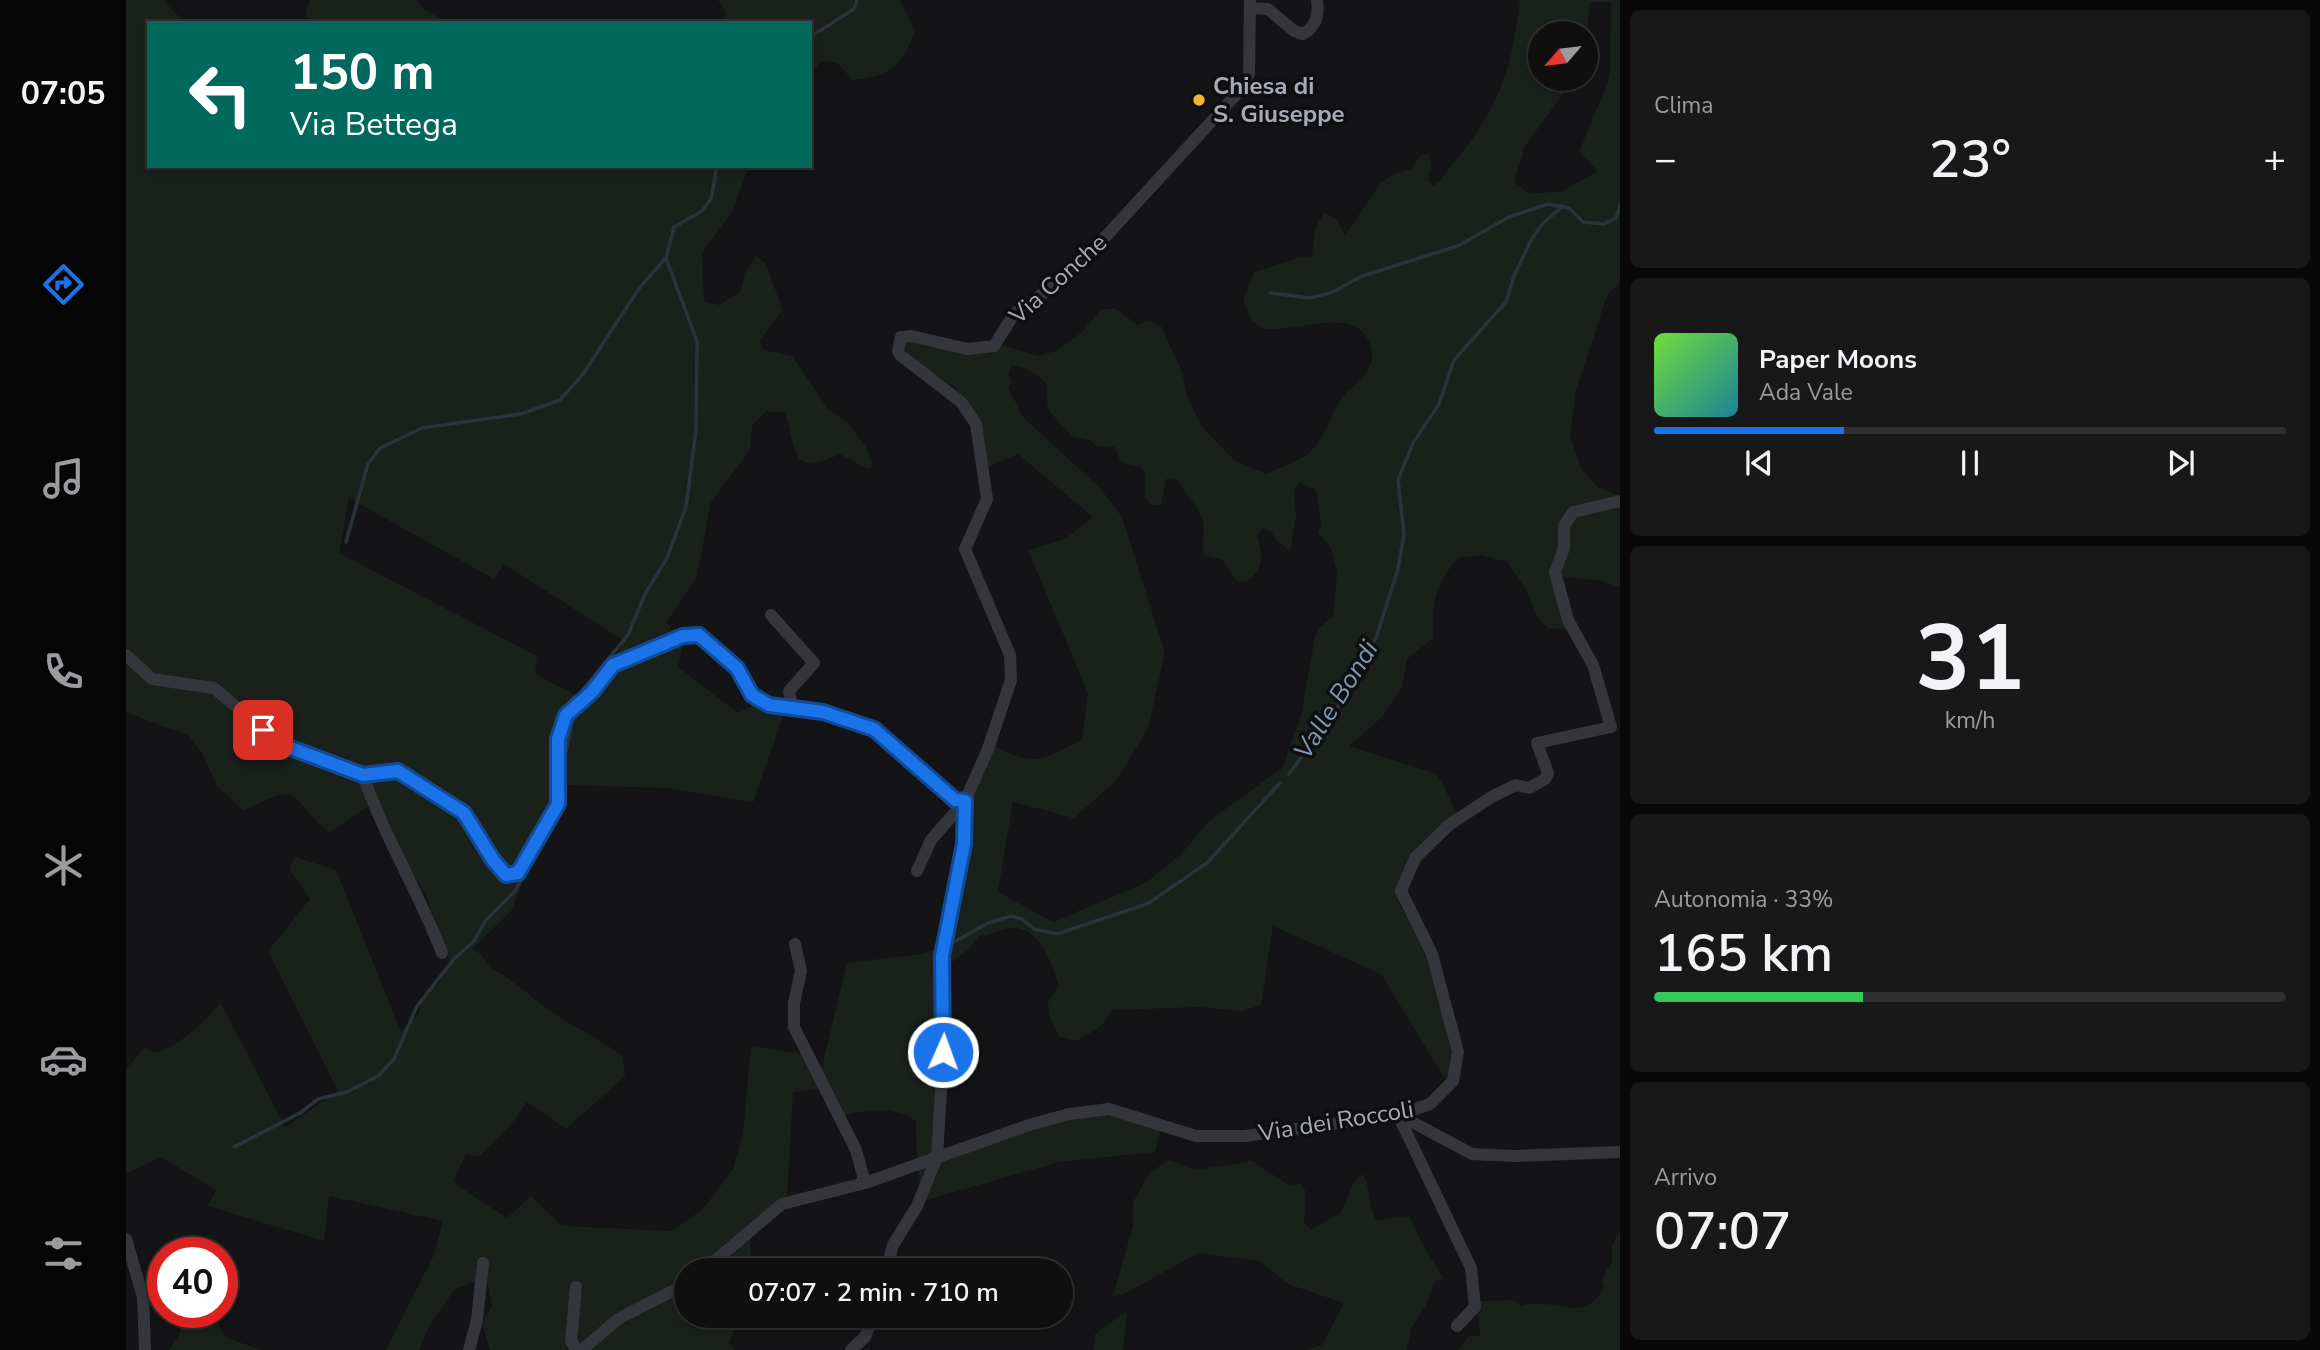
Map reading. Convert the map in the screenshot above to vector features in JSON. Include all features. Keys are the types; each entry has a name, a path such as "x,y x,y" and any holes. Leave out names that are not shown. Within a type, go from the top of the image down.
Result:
{"street":[{"path":"1250,4 1268,9 1294,32 1303,34 1311,30 1316,21 1317,0"},
{"name":"Via Conche","path":"889,1258 892,1245 917,1206 937,1157 945,1025 942,956 964,844 965,801 988,748 1011,680 1010,655 965,550 987,499 984,460 976,424 961,402 900,355 898,351 901,337 912,336 967,349 994,346 1014,314 1073,272 1245,85 1249,74 1250,4"},
{"name":"Via dei Roccoli","path":"718,1258 782,1204 797,1198 865,1183 1029,1125 1069,1114 1109,1109 1196,1136 1245,1136 1398,1115 1430,1104 1453,1081 1458,1052 1432,954 1401,891 1415,858 1449,825 1493,796 1516,785 1529,788 1545,779 1548,773 1537,743 1611,727 1593,665 1568,620 1555,572 1564,548 1564,526 1573,512 1620,501"},
{"path":"771,615 814,663 789,691 793,710"},
{"path":"126,655 152,679 214,688 280,744 363,775 398,771 464,813 506,875 518,873 558,804 558,739 566,715 592,692 613,665 683,636 699,635 737,668 752,695 769,705 823,712 874,729 955,800 965,801"},
{"path":"363,775 380,824 430,921 442,953"},
{"path":"918,872 932,840 965,801"},
{"path":"795,944 801,971 794,1003 794,1027 856,1150 865,1183"},
{"path":"1398,1115 1472,1154 1514,1156 1620,1152"},
{"path":"1398,1115 1471,1268 1475,1307 1457,1326"},
{"path":"126,1239 143,1297 145,1350"},
{"path":"469,1350 477,1320 483,1263"},
{"path":"576,1287 571,1341 580,1350 618,1319 674,1290"},
{"path":"851,1350 865,1337 869,1328"}],"shaded area":[{"path":"126,0 163,0 183,21 147,21 147,168 748,168 732,212 702,253 704,302 719,305 740,292 745,273 756,256 765,263 783,310 759,341 764,350 792,356 828,409 848,423 866,447 873,466 867,469 840,454 823,461 803,461 794,448 785,413 766,411 752,426 750,450 711,502 697,576 667,622 682,647 678,667 738,713 760,702 785,711 753,802 668,788 562,785 511,911 472,949 550,1011 623,1057 625,1076 566,1129 527,1102 510,1126 478,1157 466,1153 453,1182 507,1218 531,1196 562,1226 672,1231 703,1209 733,1169 743,1133 751,1046 801,1054 811,1067 822,1067 847,963 923,954 943,947 962,803 988,743 1016,756 1035,759 1054,754 1082,740 1088,693 1028,550 1065,539 1093,517 1018,454 983,469 972,421 954,386 903,359 900,334 908,330 979,345 994,343 1038,356 1056,351 1081,333 1101,310 1115,308 1137,325 1149,321 1161,326 1182,372 1187,397 1202,427 1235,461 1267,474 1306,455 1316,446 1337,406 1368,371 1372,352 1363,332 1352,325 1323,323 1278,329 1262,328 1252,321 1243,300 1254,272 1297,258 1312,257 1315,229 1324,213 1335,218 1345,235 1380,184 1394,174 1411,169 1421,155 1429,154 1432,163 1428,180 1433,186 1440,181 1473,138 1494,104 1511,56 1520,0 1620,0 1620,282 1607,295 1576,391 1570,436 1581,469 1599,488 1620,496 1620,587 1601,581 1564,577 1572,630 1548,628 1537,617 1527,591 1507,562 1482,555 1458,558 1444,577 1436,595 1433,638 1407,659 1402,687 1383,716 1349,746 1434,773 1443,784 1459,821 1442,828 1398,902 1434,957 1452,1060 1448,1084 1381,974 1273,926 1261,1005 1242,1011 1200,1007 1112,1010 1101,1026 1077,1041 1059,1037 1049,1015 1048,1001 1059,987 1038,940 1022,929 1012,928 979,936 970,948 943,969 933,1154 1116,1106 1162,1120 1155,1152 1059,1162 923,1201 917,1165 916,1121 898,1113 881,1110 845,1115 822,1088 793,1092 787,1198 750,1233 751,1258 674,1258 674,1328 735,1328 729,1343 735,1350 490,1350 482,1324 492,1306 487,1278 455,1289 428,1328 419,1350 386,1350 434,1255 443,1221 329,1196 324,1241 208,1206 216,1190 161,1157 126,1174 126,1069 144,1048 156,1053 183,1039 221,1003 285,1127 338,1091 268,951 310,899 289,869 295,857 336,870 401,1032 418,1015 425,992 440,982 444,968 450,962 426,895 370,806 328,832 299,801 286,794 243,811 217,786 202,753 189,736 126,712","holes":["1590,2 1611,2 1610,76 1579,152 1598,171 1563,191 1529,194 1514,182 1525,146 1565,91 1528,91 1528,21 1588,21","1012,365 1023,368 1047,385 1049,411 1073,437 1090,440 1097,446 1115,447 1121,463 1139,466 1145,473 1145,498 1152,505 1161,505 1166,479 1176,478 1201,516 1205,556 1223,560 1237,581 1246,582 1260,566 1257,535 1263,529 1271,531 1276,540 1290,551 1296,516 1294,489 1300,483 1316,490 1321,525 1318,533 1331,547 1337,573 1333,616 1318,629 1315,637 1301,715 1283,767 1209,821 1181,854 1147,882 1053,922 998,892 1013,802 1074,818 1117,780 1148,728 1165,653 1122,517 1101,489 1023,417 1008,387 1012,382 1008,373","349,498 494,579 504,564 624,641 608,672 585,700 535,674 537,656 339,553"]},
{"path":"310,0 416,0 424,9 445,21 308,21 306,11"},
{"path":"718,0 900,0 915,30 906,52 894,67 877,76 853,80 837,63 821,61 812,74 812,21 722,21 727,13"},
{"path":"1168,1160 1195,1170 1252,1161 1290,1186 1300,1183 1306,1192 1304,1222 1311,1230 1341,1212 1355,1180 1363,1174 1376,1220 1409,1216 1444,1279 1435,1281 1426,1305 1411,1328 1407,1350 1306,1350 1322,1345 1344,1303 1288,1284 1260,1261 1198,1253 1124,1294 1113,1296 1133,1226 1133,1202 1149,1174"},
{"path":"1620,1231 1620,1350 1458,1350 1469,1336 1480,1336 1477,1301 1514,1300 1521,1306 1545,1304 1577,1308 1595,1300 1604,1288 1602,1279 1612,1261 1612,1245"},
{"path":"1127,1311 1123,1350 1093,1350 1095,1334"},
{"path":"181,1328 220,1328 225,1337 261,1350 169,1350"}],"waterway":[{"path":"812,36 854,9 857,0"},
{"path":"346,542 368,464 380,448 422,428 521,414 560,400 583,374 640,287 666,258 674,227 702,211 711,199 717,168"},
{"path":"1270,293 1310,298 1333,292 1362,276 1458,246 1509,217 1548,204 1569,208 1583,222 1604,224 1616,218 1620,205"},
{"name":"Valle Bondi","path":"1289,774 1336,710 1376,638 1398,569 1404,534 1398,480 1413,443 1439,404 1454,360 1506,302 1514,276 1531,240 1543,223 1561,208"},
{"path":"581,692 628,635 645,594 667,558 686,507 696,430 697,341 666,258"},
{"path":"564,796 565,756 574,714"},
{"name":"Valle Bondi","path":"952,943 988,923 1011,916 1022,919 1034,929 1057,934 1147,904 1207,863 1280,783"},
{"path":"234,1147 300,1113 318,1099 347,1092 378,1076 394,1059 417,1006 454,959 474,941 486,920 515,891 561,811"}],"place":[{"name":"Chiesa di S. Giuseppe","path":"1199,100"}],"route":[{"path":"263,730 280,744 363,775 398,771 464,813 493,860 506,875 518,873 558,804 558,739 566,715 592,692 613,665 683,636 699,635 737,668 752,695 769,705 823,712 874,729 955,800 965,801 964,844 942,956 945,1025 943,1052"}]}
